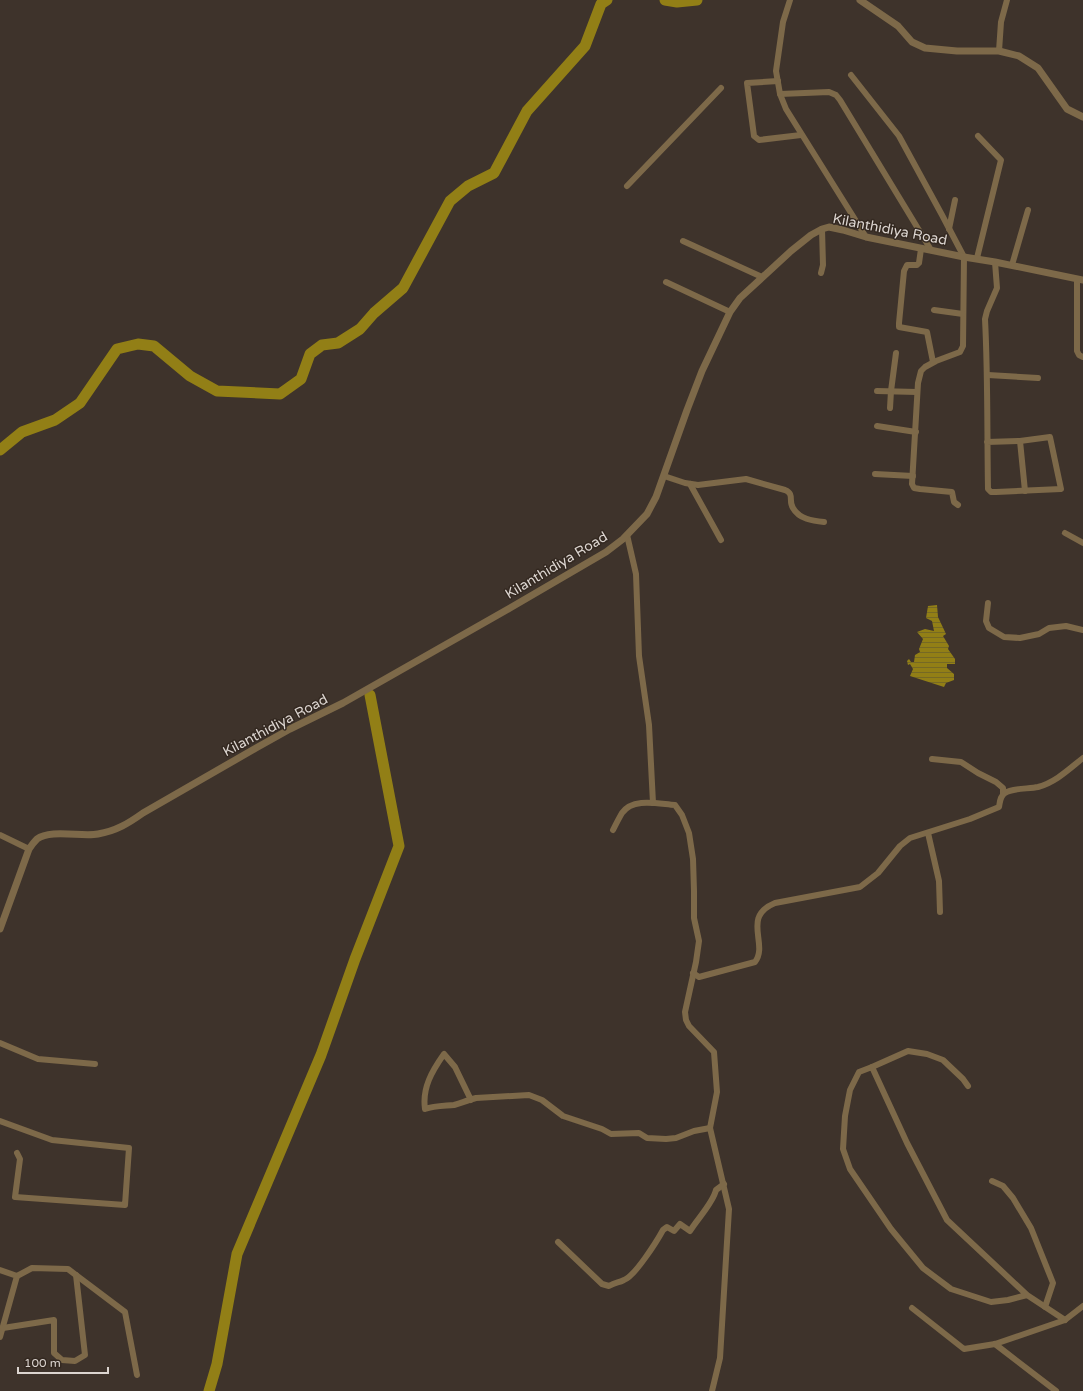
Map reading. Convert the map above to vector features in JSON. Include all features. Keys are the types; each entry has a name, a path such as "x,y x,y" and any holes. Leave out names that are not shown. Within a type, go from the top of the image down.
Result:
{"street":[{"path":"790,0 783,22 776,71 780,94 786,109 866,237"},
{"path":"860,0 898,26 912,42 925,48 957,51 999,51 1019,56 1038,68 1067,109 1083,118"},
{"path":"999,51 1001,22 1007,0"},
{"path":"851,75 899,136 964,257 963,346 960,352 933,362 921,371 917,392 912,484 914,488 952,492 954,502 958,505"},
{"path":"778,81 747,83 754,136 759,140 802,135"},
{"path":"627,186 720,88"},
{"path":"780,94 824,92 836,94 930,250"},
{"path":"977,258 1001,160 978,136"},
{"path":"949,229 956,200"},
{"path":"1012,265 1028,210"},
{"name":"Kilanthidiya Road","path":"0,929 29,849 37,839 45,836 56,835 83,836 98,834 112,831 128,824 143,813 256,748 290,729 343,703 510,608 606,552 627,535 647,514 656,497 702,372 730,312 740,298 810,235 829,227 921,249 977,258 1080,280"},
{"path":"821,273 823,265 822,229"},
{"path":"683,241 762,277"},
{"path":"921,249 919,263 917,265 907,265 904,271 899,327 927,332 933,362"},
{"path":"987,442 1050,438 1061,489 991,492 988,489 987,442 988,375 985,319 997,288 995,262"},
{"path":"1080,280 1077,351 1078,355 1083,357"},
{"path":"666,282 730,312"},
{"path":"934,310 963,314"},
{"path":"890,408 896,353"},
{"path":"988,375 1038,378"},
{"path":"877,391 917,392"},
{"path":"877,426 916,432"},
{"path":"1020,441 1025,491"},
{"path":"875,474 913,476"},
{"path":"664,476 690,484 715,484 746,479 789,491 791,494 792,508 797,513 811,521 824,522"},
{"path":"690,484 721,540"},
{"path":"1065,533 1083,543"},
{"path":"627,535 636,574 639,656 649,725 653,803"},
{"path":"988,603 986,621 989,628 1004,637 1020,638 1039,634 1050,628 1066,626 1083,630"},
{"path":"1003,794 1008,791 1039,787 1060,777 1083,758"},
{"path":"693,973 699,976 756,962 759,954 757,920 762,911 775,902 860,887 878,873 900,846 910,838 970,819 999,807 1003,794 1003,788 996,782 961,762 932,759"},
{"path":"613,830 623,812 634,803 653,803 675,805 682,815 689,833 693,859 694,918 699,941 686,1012 686,1020 689,1026 714,1052 717,1092 710,1128 729,1209 720,1358 712,1391"},
{"path":"928,833 938,881 940,912"},
{"path":"0,835 29,849"},
{"path":"0,1043 38,1059 95,1064"},
{"path":"968,1086 963,1079 943,1060 926,1054 908,1051 859,1072 850,1090 845,1116 843,1149 850,1169 892,1228 923,1268 951,1289 991,1302 1008,1300 1027,1295"},
{"path":"471,1100 455,1068 444,1054 433,1070 426,1086 424,1109 454,1105 471,1100 476,1098 529,1095 542,1100 564,1116 602,1129 611,1134 639,1133 647,1138 676,1138 694,1131 710,1128"},
{"path":"872,1067 907,1143 947,1220 1027,1295 1065,1320"},
{"path":"0,1122 52,1140 129,1148 124,1205 15,1197 20,1160 17,1153"},
{"path":"992,1181 1003,1186 1013,1198 1031,1228 1053,1283 1045,1307"},
{"path":"558,1242 602,1284 609,1286 624,1280 639,1267 663,1230 667,1227 674,1231 680,1224 690,1231 714,1198 716,1190 724,1184"},
{"path":"0,1337 17,1276 32,1268 68,1269 125,1312 137,1375"},
{"path":"0,1270 17,1276"},
{"path":"3,1328 54,1320 54,1353 62,1360 75,1360 86,1354 76,1275"},
{"path":"912,1308 964,1349 995,1344 1065,1320 1083,1306"},
{"path":"995,1344 1056,1391"}],"shaded area":[{"path":"937,605 938,617 946,634 943,636 949,646 948,649 955,659 955,664 947,664 947,668 954,674 954,680 946,683 944,687 910,676 913,669 910,664 908,665 907,661 909,659 911,662 914,662 915,655 920,652 919,649 923,639 917,632 925,629 934,631 932,621 926,618 928,606"}],"waterway":[{"path":"0,450 22,432 55,420 80,403 117,349 138,344 154,346 190,376 217,391 280,394 301,379 310,354 322,345 338,343 360,329 374,313 403,288 450,201 468,186 494,173 527,111 585,46 601,4 607,0"},
{"path":"665,0 677,2 697,0"},
{"path":"209,1391 217,1364 237,1254 321,1055 355,959 399,846 370,695"}]}
